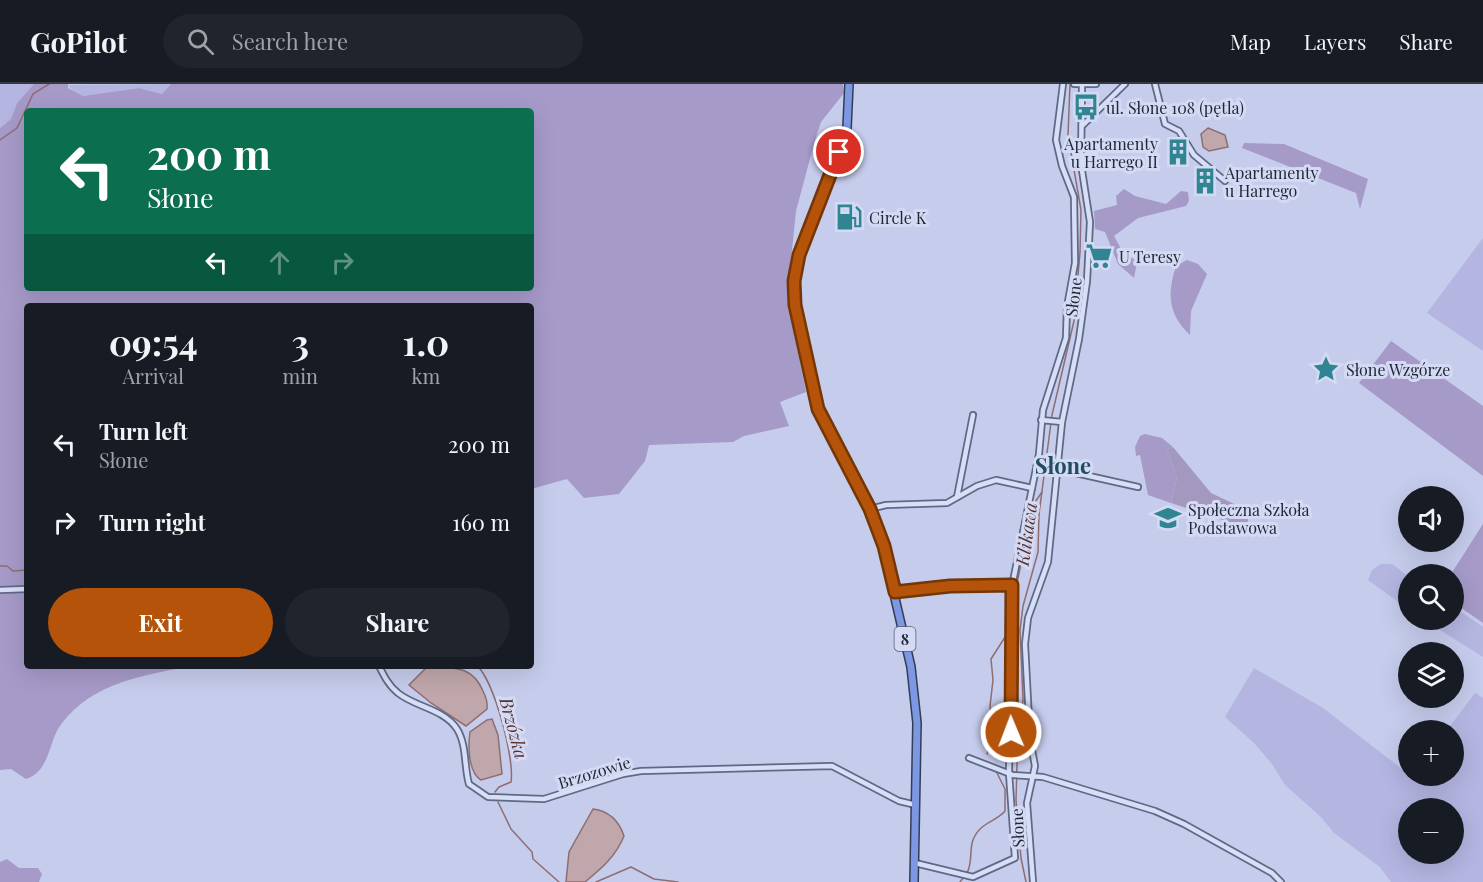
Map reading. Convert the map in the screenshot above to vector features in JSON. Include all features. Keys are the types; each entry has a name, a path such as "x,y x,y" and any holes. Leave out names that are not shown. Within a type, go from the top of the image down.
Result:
{"highway":[{"name":"8","path":"849,84 847,129 799,255 794,299 818,409 870,509 884,546 895,592 916,697 914,882"}],"street":[{"path":"915,863 973,877 1015,858 1011,774 1012,585 1044,420 1066,338 1067,307 1076,263 1074,197 1062,166 1056,140 1063,84"},
{"name":"Słone","path":"1033,882 1027,803 1035,766 1029,729 1025,634 1048,562 1062,422 1079,339 1089,270 1090,222 1081,164 1082,126 1077,85 1096,84"},
{"path":"1082,126 1125,84"},
{"path":"1155,84 1165,124 1179,131 1194,155 1225,181"},
{"path":"957,497 973,415"},
{"path":"1044,420 1062,422"},
{"path":"1058,469 1138,487"},
{"path":"870,509 886,505 947,503 996,480 1032,488"},
{"path":"895,592 950,586 1012,585"},
{"path":"0,590 24,589"},
{"name":"Brzozowie","path":"381,669 398,693 443,716 453,724 463,743 469,784 488,797 544,799 623,774 641,771 831,766 899,801 916,805"},
{"path":"969,758 1011,774 1024,777 1034,776 1084,788 1170,817 1272,873 1281,882"}],"shaded area":[{"path":"0,84 34,84 17,103 11,119 0,128"},
{"path":"34,84 68,84 68,88 83,96 139,88 162,94 171,84 843,84 844,93 821,122 796,211 788,289 791,319 806,392 780,402 789,426 744,436 733,442 649,445 645,461 619,494 584,498 567,479 534,488 534,303 24,303 24,669 177,669 121,682 89,698 62,723 45,762 34,775 26,779 11,769 0,770 0,590 8,589 0,586 0,128 11,119 17,103"},
{"path":"171,84 162,94 139,88 83,96 74,92 68,85"},
{"path":"1208,128 1225,135 1228,147 1209,151 1203,147 1201,134"},
{"path":"1244,143 1284,144 1368,179 1360,209 1356,193 1242,148"},
{"path":"1124,189 1135,196 1166,204 1181,191 1188,192 1189,201 1186,206 1138,218 1114,236 1121,249 1137,262 1134,278 1118,264 1105,232 1095,229 1094,211 1117,205 1116,196"},
{"path":"1483,238 1483,351 1427,313"},
{"path":"1187,260 1198,264 1207,274 1191,311 1190,335 1177,319 1171,303 1171,286 1176,266"},
{"path":"1391,341 1483,406 1483,476 1359,383"},
{"path":"1145,434 1162,438 1173,447 1167,449 1177,478 1171,503 1148,495 1140,455 1136,456 1135,447 1140,436"},
{"path":"1173,447 1211,493 1249,511 1247,528 1171,503 1177,478 1167,449"},
{"path":"1483,524 1483,623 1464,610 1464,564 1457,564"},
{"path":"1381,564 1392,564 1398,568 1398,602 1368,580 1372,570"},
{"path":"1464,614 1483,627 1483,657 1464,645 1464,642 1459,642 1440,630 1464,630"},
{"path":"1254,668 1323,708 1398,766 1398,786 1464,786 1464,720 1455,720 1475,693 1483,698 1483,882 1391,882 1380,867 1334,833 1321,817 1285,785 1272,764 1254,743 1225,717"},
{"path":"425,669 461,670 473,676 479,683 485,695 487,709 466,726 409,685"},
{"path":"492,719 498,735 502,774 481,780 471,765 470,732"},
{"path":"593,809 613,818 624,836 613,856 585,882 566,882 569,852"},
{"path":"7,859 19,868 38,868 42,874 39,882 0,882 0,862"}],"waterway":[{"path":"26,108 33,94 49,84"},
{"name":"Klikawa","path":"1026,882 1021,858 1016,800 1023,699 1020,630 1023,606 1038,552 1039,514 1052,415 1074,321 1081,210 1068,135 1070,84"},
{"path":"0,140 17,128 24,113"},
{"path":"1014,598 1033,505 1042,492"},
{"name":"Brzózka","path":"0,566 7,566 13,571 24,570"},
{"path":"987,754 993,737 990,706 993,680 991,659 1007,634 1009,603"},
{"name":"Brzózka","path":"480,669 496,703 510,757 511,782 499,787 495,792"},
{"path":"967,873 976,834 1005,811 1005,789 996,771"},
{"name":"Brzózka","path":"498,802 511,829 532,852 533,859 559,882"},
{"name":"Brzózka","path":"596,882 631,867 654,879 678,882"},
{"path":"960,882 963,878"}],"place":[{"name":"ul. Słone 108 (pętla)","path":"1086,107"},
{"name":"Apartamenty u Harrego II","path":"1178,152"},
{"name":"Apartamenty u Harrego","path":"1205,181"},
{"name":"Circle K","path":"849,217"},
{"name":"U Teresy","path":"1099,256"},
{"name":"Słone Wzgórze","path":"1326,369"},
{"name":"Społeczna Szkoła Podstawowa","path":"1168,518"}],"district":[{"name":"Słone","path":"1063,465"}],"route":[{"path":"839,152 806,233 795,275 794,299 797,321 813,394 824,424 866,500 876,523 895,592 950,586 1012,585 1011,732"}]}
